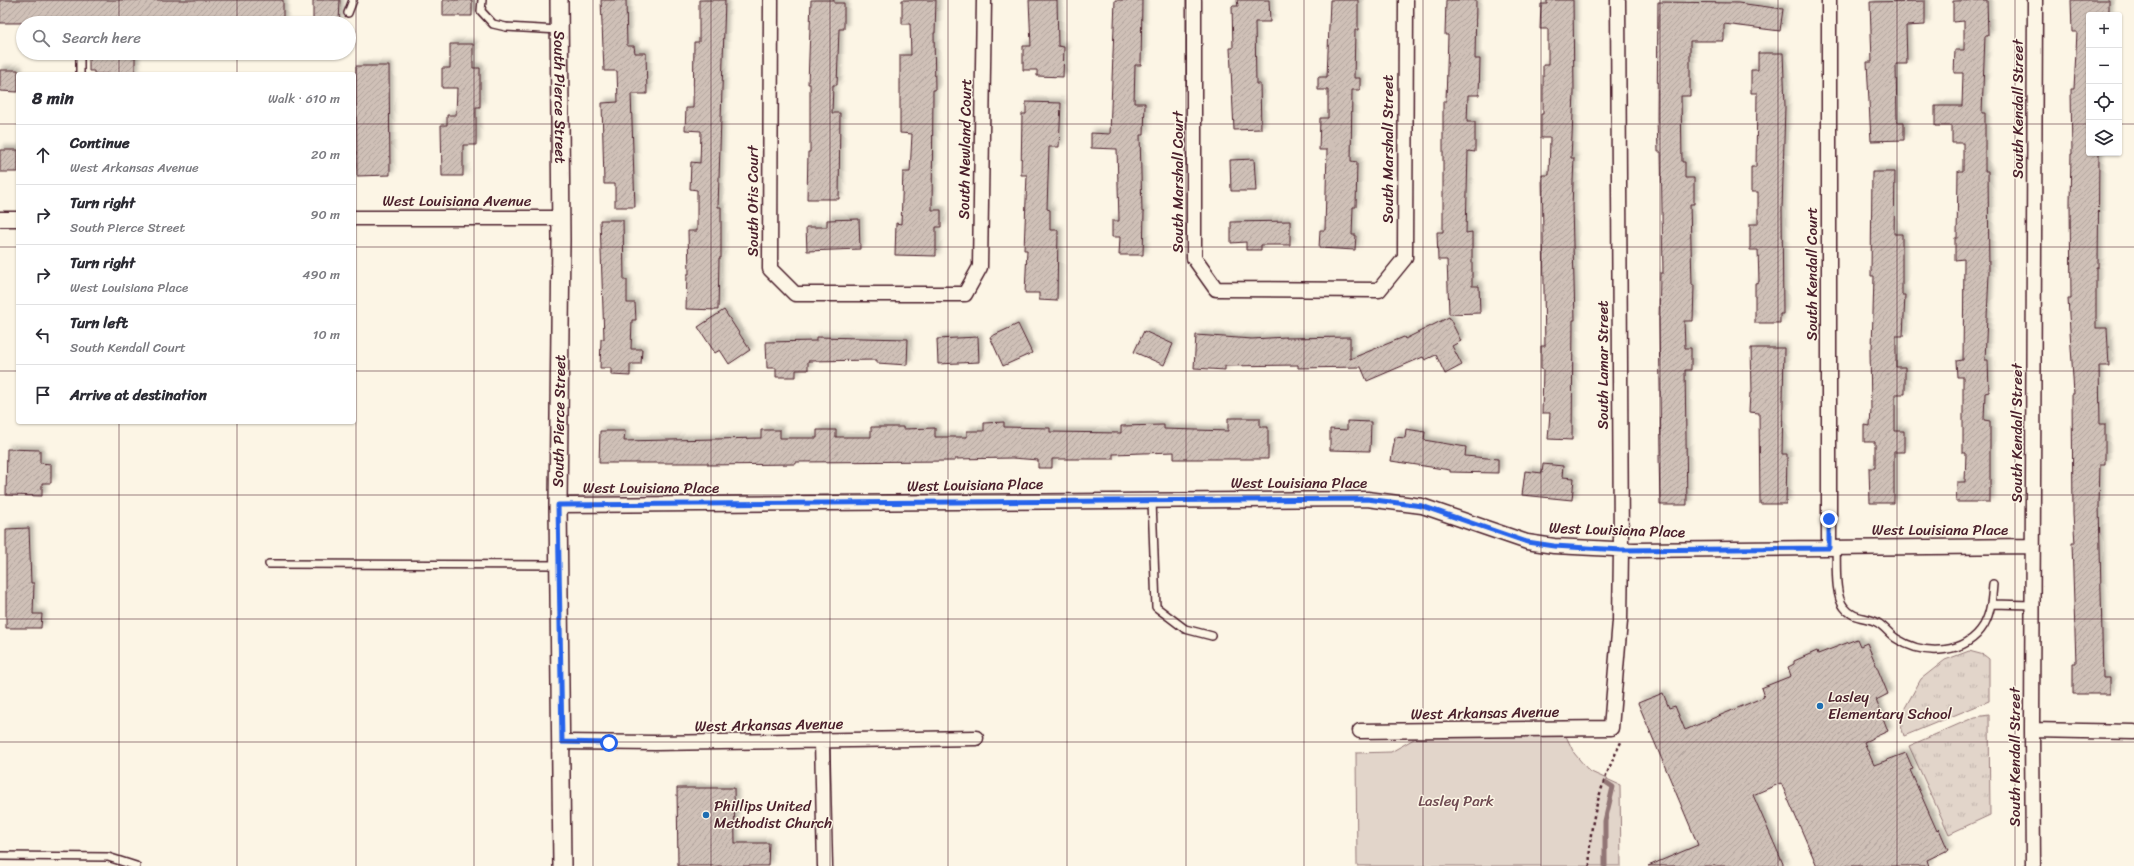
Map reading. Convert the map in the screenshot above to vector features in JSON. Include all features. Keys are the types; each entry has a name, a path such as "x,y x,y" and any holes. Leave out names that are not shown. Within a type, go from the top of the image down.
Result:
{"street":[{"name":"South Pierce Street","path":"558,0 561,218 558,505 562,742 562,866"},
{"name":"South Otis Court","path":"771,0 770,269 795,294 965,294"},
{"name":"South Newland Court","path":"965,294 980,267 984,0"},
{"name":"South Marshall Court","path":"1194,0 1194,258 1216,289 1379,290"},
{"name":"South Marshall Street","path":"1379,290 1405,258 1406,0"},
{"name":"South Lamar Street","path":"1611,728 1620,620 1621,550 1618,0"},
{"name":"South Kendall Court","path":"1829,0 1833,547"},
{"name":"South Kendall Street","path":"2033,866 2032,730 2035,0"},
{"name":"West Louisiana Avenue","path":"356,218 561,218"},
{"path":"0,219 16,219"},
{"name":"West Louisiana Place","path":"558,505 1367,499 1422,506 1527,542 1554,546 1621,550 2033,546"},
{"name":"West Arkansas Avenue","path":"1360,731 1611,728"},
{"path":"2032,730 2134,732"},
{"name":"West Arkansas Avenue","path":"562,742 822,742 976,738"},
{"path":"822,742 825,866"}],"lane":[{"path":"348,13 353,0"},
{"path":"482,0 481,11 493,24 506,27 559,30"},
{"path":"80,60 80,72"},
{"path":"1152,501 1156,607 1185,629 1212,636"},
{"path":"1833,547 1838,593 1843,606 1855,617 1878,623 1898,639 1935,651 1954,648 1971,640 1983,626 1992,604 1993,584"},
{"path":"269,564 559,565"},
{"path":"1992,604 2033,605"},
{"path":"0,856 108,857 136,866"}],"green space":[{"path":"1969,651 1984,655 1989,659 1989,701 1904,736 1901,726 1901,715 1921,679 1945,660"},
{"path":"1989,715 1990,815 1949,834 1909,746 1975,717"},
{"name":"Lasley Park","path":"1565,734 1574,753 1589,771 1620,785 1621,866 1357,866 1356,753 1391,752 1421,735"}],"building":[{"path":"0,0 283,0 283,16 16,16 16,23 0,23"},
{"path":"313,0 340,0 339,16 313,16"},
{"path":"443,0 472,0 472,16 443,16"},
{"path":"601,0 626,0 627,46 634,46 635,53 646,53 647,94 631,94 635,207 615,207 615,184 604,184 602,103 618,102 617,71 604,71"},
{"path":"699,0 725,0 718,207 721,207 721,258 719,258 718,310 686,309 687,274 689,274 688,231 697,231 697,190 690,189 691,162 700,163 701,131 685,130 686,108 693,108 694,42 699,42"},
{"path":"811,0 834,0 834,3 844,3 844,29 839,29 837,85 833,85 832,113 840,113 839,199 807,199 808,152 810,152 810,84 808,84"},
{"path":"902,0 936,0 934,33 935,90 933,90 932,210 941,210 941,227 936,227 936,256 895,255 896,223 901,224 903,172 910,172 912,134 900,133 900,55 911,55 910,24 902,24"},
{"path":"1029,0 1057,0 1058,46 1064,47 1063,77 1037,76 1037,70 1023,70 1023,46 1031,46"},
{"path":"1115,0 1142,0 1141,65 1135,65 1134,103 1145,103 1144,135 1140,135 1142,212 1144,212 1143,255 1119,255 1120,237 1112,237 1112,221 1119,221 1117,149 1091,148 1091,133 1110,134"},
{"path":"1237,0 1269,0 1270,22 1255,22 1256,84 1260,84 1261,129 1234,130 1230,48 1233,48 1232,6 1238,6"},
{"path":"1330,0 1358,0 1358,30 1355,30 1354,78 1360,78 1360,90 1352,90 1351,161 1357,162 1356,207 1353,207 1352,235 1356,235 1355,250 1319,248 1320,230 1325,230 1327,150 1319,150 1320,118 1328,118 1328,90 1318,90 1318,77 1327,77"},
{"path":"1446,0 1476,0 1475,59 1480,59 1479,95 1468,95 1467,122 1475,122 1475,152 1468,151 1466,233 1472,232 1472,286 1479,286 1480,313 1449,314 1447,260 1438,260 1437,232 1443,232 1443,101 1446,101 1448,35 1445,35"},
{"path":"1547,0 1573,0 1574,93 1571,158 1574,158 1572,206 1575,320 1573,320 1572,440 1548,439 1550,413 1542,413 1543,369 1541,369 1541,346 1545,346 1542,175 1549,175 1550,138 1541,138 1541,114 1543,114 1543,65 1548,65 1548,29 1540,29 1541,4 1547,4"},
{"path":"1987,0 1988,36 1985,36 1982,113 1985,113 1985,171 1988,171 1989,274 1985,360 1988,360 1989,392 1985,393 1984,420 1990,421 1990,502 1956,502 1957,482 1965,482 1966,453 1963,453 1963,377 1957,377 1956,361 1963,360 1964,259 1955,260 1955,238 1957,238 1958,171 1963,171 1963,143 1952,143 1952,126 1935,126 1935,106 1962,106 1963,73 1954,73 1955,50 1964,50 1964,21 1953,22 1953,1"},
{"path":"2071,0 2109,0 2109,12 2086,12 2086,156 2099,156 2096,328 2107,328 2109,366 2099,366 2100,424 2105,424 2105,464 2100,464 2099,505 2103,678 2110,678 2110,694 2073,694 2073,663 2076,663 2072,543 2075,543 2073,515 2072,394 2074,394 2068,299 2071,299 2071,89 2074,89 2077,32 2072,32"},
{"path":"1925,1 1925,25 1906,26 1907,64 1896,64 1897,122 1904,122 1904,140 1871,141 1867,62 1872,62 1870,2"},
{"path":"1658,2 1738,3 1783,9 1780,31 1724,24 1724,41 1690,41 1690,96 1681,96 1682,162 1685,162 1685,178 1694,178 1694,204 1690,204 1692,285 1694,285 1693,321 1684,321 1685,348 1691,348 1691,370 1685,370 1687,505 1660,505 1659,454 1661,454 1659,320 1660,273 1663,273 1661,152 1658,152 1657,118"},
{"path":"450,44 473,44 473,68 480,68 480,107 476,107 476,145 463,145 463,176 442,176 441,125 447,125 447,115 456,115 457,88 442,88 442,68 450,68"},
{"path":"1758,53 1783,53 1785,106 1782,209 1783,314 1780,314 1780,323 1755,323 1755,283 1759,282 1758,250 1750,250 1750,224 1758,224 1758,192 1751,192 1751,167 1756,167 1757,93 1751,93 1751,70 1758,70"},
{"path":"89,60 135,60 135,72 89,71"},
{"path":"356,66 389,66 390,175 357,176"},
{"path":"0,70 18,70 18,72 16,72 16,92 0,91"},
{"path":"1026,102 1061,103 1059,147 1049,147 1047,209 1050,210 1050,230 1058,230 1057,301 1039,300 1039,293 1025,293 1027,250 1024,250 1027,175 1021,175 1022,114 1026,114"},
{"path":"0,150 16,150 16,172 0,172"},
{"path":"1254,159 1256,191 1231,191 1230,160"},
{"path":"1872,172 1895,172 1894,234 1902,234 1902,295 1905,295 1903,336 1896,336 1896,367 1905,367 1905,394 1895,394 1895,431 1904,431 1904,452 1894,452 1894,503 1870,503 1869,468 1875,468 1875,442 1864,442 1864,425 1870,426 1871,409 1870,349 1872,349 1874,276 1871,276"},
{"path":"859,219 860,249 807,251 806,227 827,227 827,220"},
{"path":"600,220 623,220 624,280 627,280 627,303 635,303 636,320 632,320 631,349 642,349 641,364 630,364 630,376 611,375 611,368 600,368 601,339 604,339"},
{"path":"1290,221 1290,245 1261,245 1261,250 1246,250 1246,242 1231,243 1231,222"},
{"path":"724,310 750,350 729,364 720,350 715,353 698,327"},
{"path":"1449,317 1461,341 1452,346 1462,365 1445,374 1436,355 1425,360 1423,357 1367,381 1361,367 1298,368 1298,365 1225,366 1225,370 1194,368 1196,335 1252,339 1286,337 1350,337 1350,359 1404,337 1405,339"},
{"path":"1018,324 1032,353 1003,366 990,337"},
{"path":"1144,331 1173,344 1164,365 1134,352"},
{"path":"816,337 908,339 907,365 877,363 877,360 808,361 808,370 796,370 796,377 776,377 776,368 767,368 766,342 816,341"},
{"path":"978,337 979,362 938,364 937,339"},
{"path":"1751,348 1784,348 1782,454 1787,454 1786,504 1760,504 1759,413 1749,412 1750,393 1752,393"},
{"path":"1228,418 1260,418 1260,427 1268,427 1268,459 1174,459 1174,452 1113,454 1113,459 1052,459 1052,468 1038,468 1038,460 1012,458 955,459 955,461 796,462 796,464 708,465 708,463 599,463 600,431 625,431 624,441 761,438 761,430 780,430 780,438 817,438 817,430 836,430 836,437 871,437 871,427 903,427 903,429 935,428 935,437 967,437 967,431 984,431 984,423 1004,422 1004,427 1050,428 1050,432 1121,433 1121,426 1164,425 1164,429 1228,431"},
{"path":"1347,421 1371,422 1370,451 1330,450 1330,429 1347,430"},
{"path":"1406,429 1425,432 1424,440 1466,447 1465,456 1498,459 1498,473 1450,472 1450,470 1391,461 1395,437 1405,438"},
{"path":"7,449 40,450 40,463 51,464 51,483 42,483 42,496 6,495"},
{"path":"1543,464 1563,466 1562,477 1574,478 1572,500 1522,495 1525,471 1542,473"},
{"path":"29,528 31,583 34,583 33,614 42,614 41,628 6,628 6,529"},
{"name":"Lasley Elementary School","path":"1857,639 1860,646 1867,643 1888,694 1876,700 1888,731 1864,742 1874,765 1906,753 1913,769 1910,770 1937,831 1939,829 1948,850 1927,860 1929,866 1817,866 1781,783 1753,795 1784,866 1648,866 1698,845 1638,703 1663,693 1669,708 1675,706 1685,730 1764,697 1761,688 1791,676 1788,667 1794,664 1794,661 1817,651 1818,654"},
{"name":"Phillips United Methodist Church","path":"677,788 734,788 735,843 769,843 768,866 678,866"}],"waterway":[{"path":"1605,866 1605,821 1613,787 1607,783"}],"place":[{"name":"Lasley Elementary School","path":"1820,706"},
{"name":"Phillips United Methodist Church","path":"706,815"}],"route":[{"path":"609,743 562,742 558,505 1367,499 1422,506 1527,542 1554,546 1621,550 1829,548 1829,519"}]}
